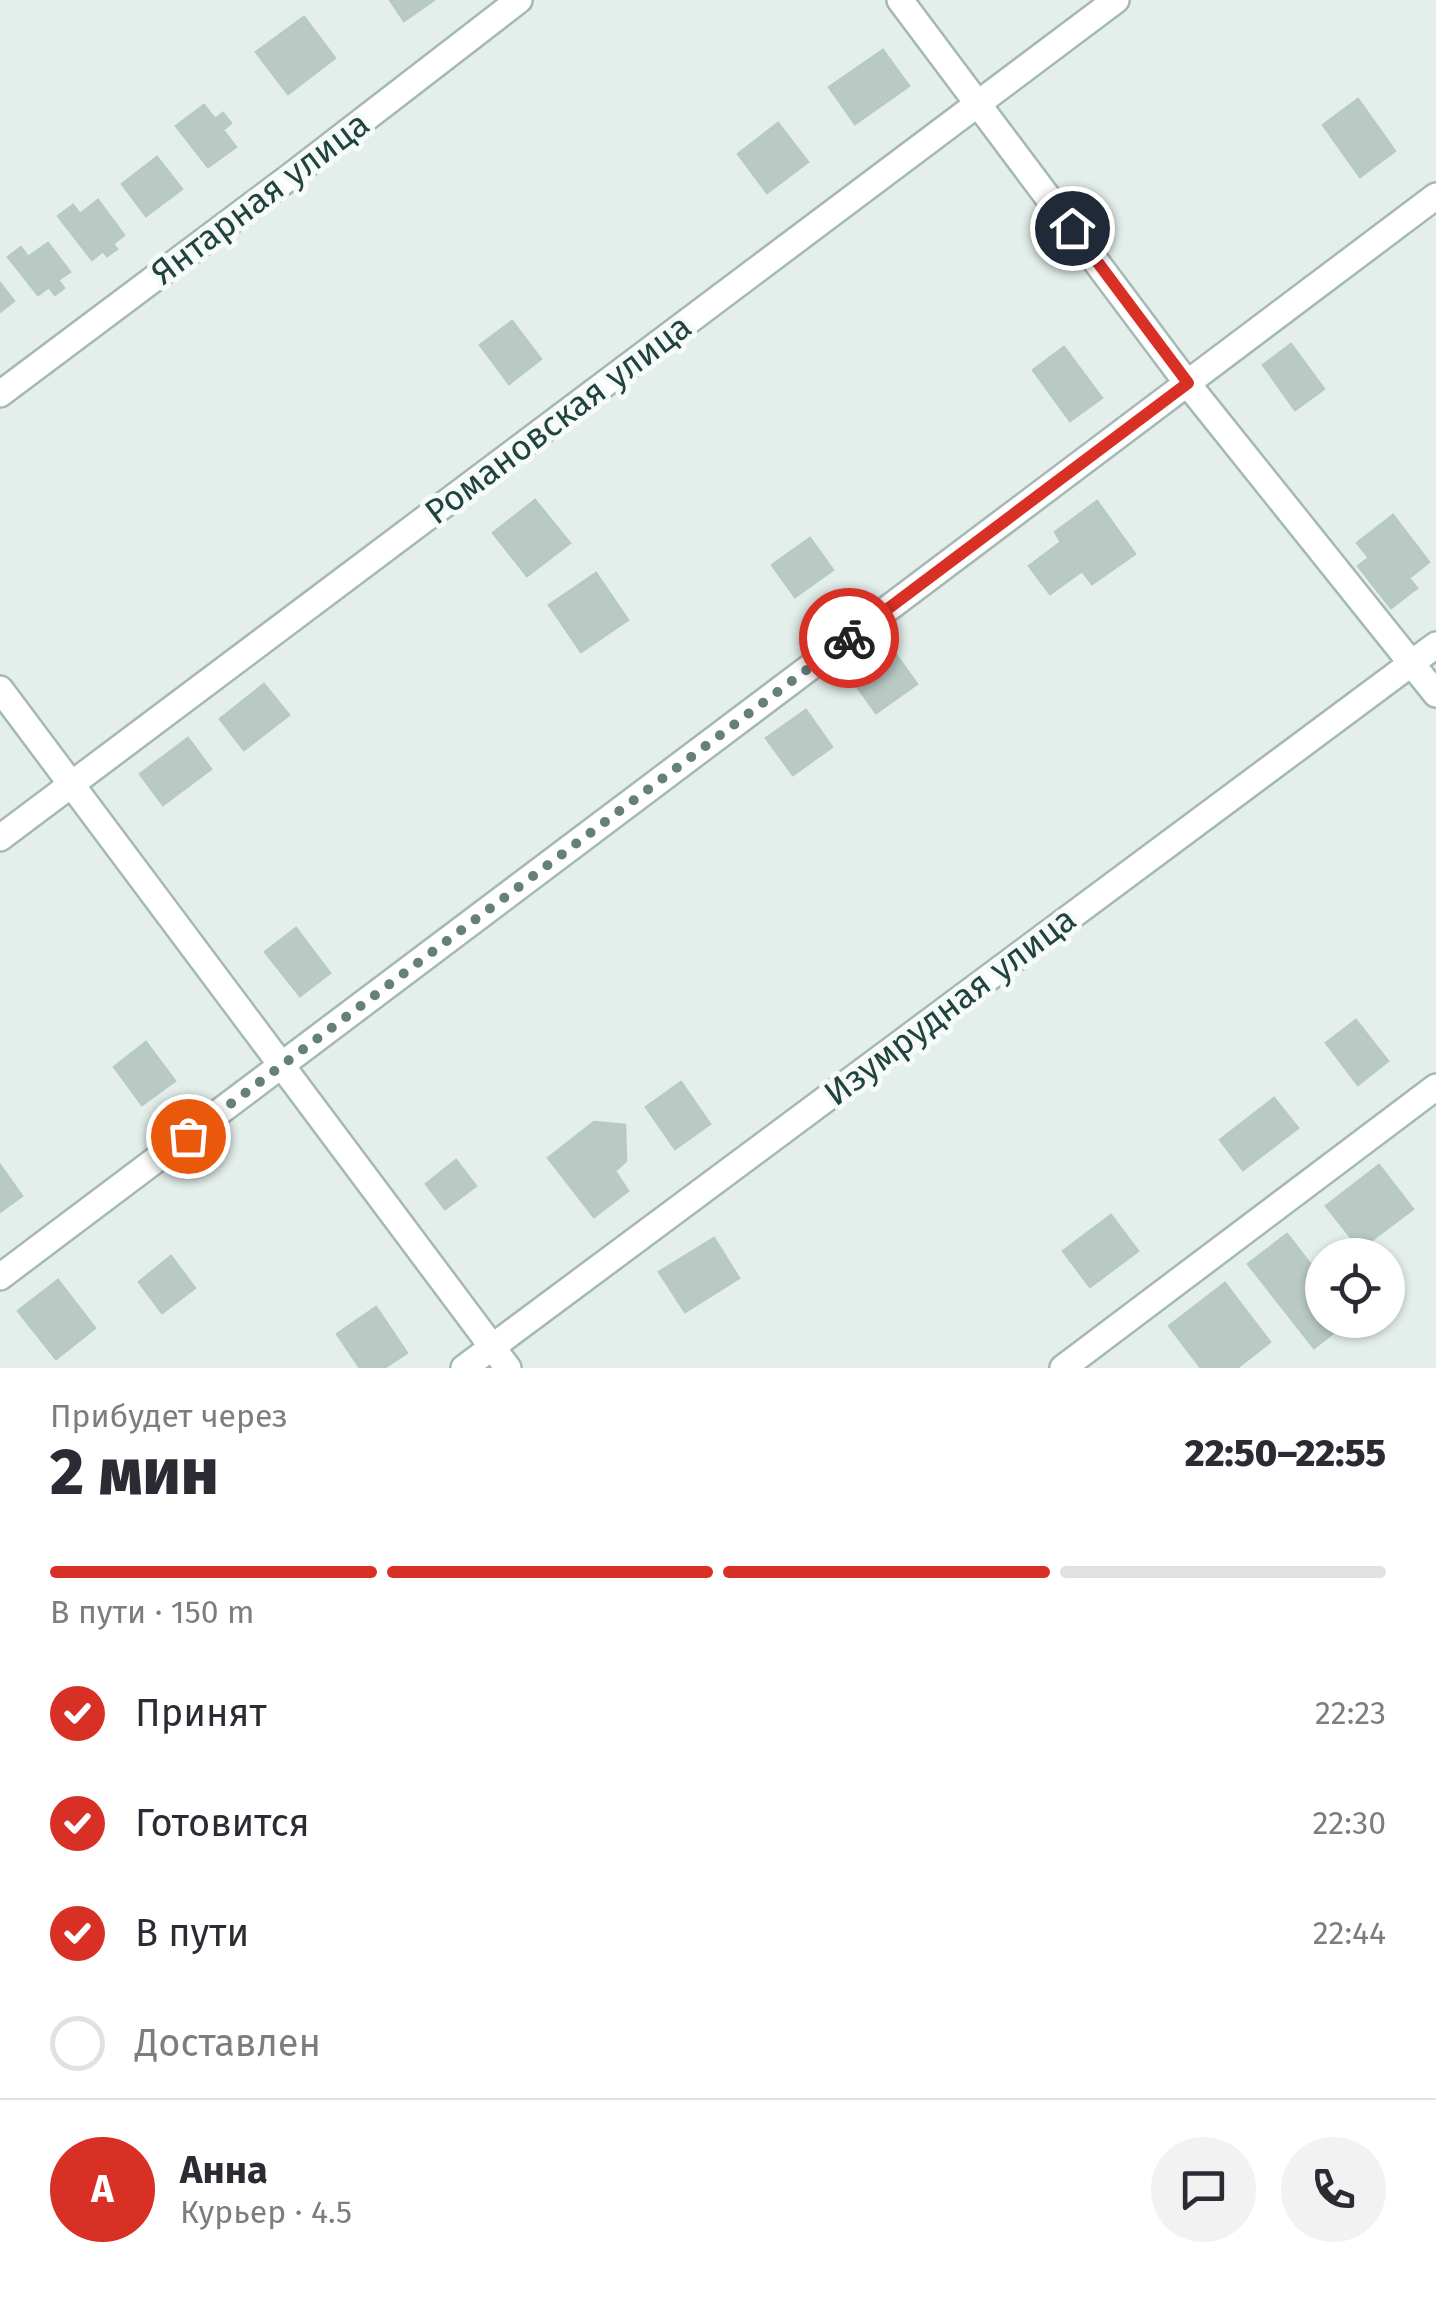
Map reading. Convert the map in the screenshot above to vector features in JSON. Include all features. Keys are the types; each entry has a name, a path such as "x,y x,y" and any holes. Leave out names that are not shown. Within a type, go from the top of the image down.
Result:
{"street":[{"name":"Янтарная улица","path":"0,394 519,0"},
{"path":"900,0 1188,383 1436,694"},
{"name":"Романовская улица","path":"0,838 1116,0"},
{"path":"0,1277 1436,196"},
{"name":"Изумрудная улица","path":"464,1368 1436,644"},
{"path":"0,689 508,1368"},
{"path":"1063,1368 1436,1087"}],"building":[{"path":"390,0 434,0 404,21"},
{"path":"304,17 335,58 288,94 256,52"},
{"path":"883,50 909,86 855,124 829,87"},
{"path":"1358,99 1395,151 1360,177 1323,125"},
{"path":"204,105 215,119 223,113 231,123 223,130 236,147 208,167 176,126"},
{"path":"778,123 808,162 767,193 738,154"},
{"path":"157,157 182,189 146,216 122,184"},
{"path":"98,200 124,235 113,244 117,249 107,256 103,251 92,260 58,216 73,205 80,214"},
{"path":"48,243 70,272 58,280 64,288 55,295 49,287 38,295 8,257 21,247 28,257"},
{"path":"0,283 14,301 0,312"},
{"path":"512,321 541,359 509,384 480,345"},
{"path":"1291,344 1324,389 1295,410 1263,365"},
{"path":"1064,347 1102,398 1070,421 1033,370"},
{"path":"535,500 570,543 527,576 493,533"},
{"path":"1097,501 1135,554 1092,584 1082,571 1050,594 1029,566 1061,542 1055,532"},
{"path":"1393,515 1429,562 1409,578 1417,588 1391,608 1358,566 1369,558 1357,543"},
{"path":"810,538 833,570 795,597 772,565"},
{"path":"596,573 628,620 581,652 549,605"},
{"path":"889,645 917,684 876,713 848,674"},
{"path":"264,684 289,715 244,750 220,719"},
{"path":"806,710 832,747 793,775 766,738"},
{"path":"188,738 211,769 163,805 140,774"},
{"path":"296,928 330,973 300,996 265,952"},
{"path":"1356,1020 1388,1061 1358,1085 1326,1043"},
{"path":"146,1042 175,1081 142,1105 114,1067"},
{"path":"681,1082 710,1124 675,1149 646,1107"},
{"path":"1274,1098 1298,1128 1243,1170 1220,1140"},
{"path":"594,1122 625,1125 626,1161 615,1171 628,1191 594,1217 548,1158"},
{"path":"456,1160 476,1186 445,1209 426,1184"},
{"path":"0,1165 22,1196 0,1212"},
{"path":"1379,1165 1413,1209 1375,1238 1351,1238 1326,1206"},
{"path":"1111,1215 1138,1251 1090,1287 1063,1251"},
{"path":"1287,1234 1305,1257 1305,1337 1248,1264"},
{"path":"714,1238 739,1278 685,1312 659,1272"},
{"path":"171,1256 195,1288 162,1313 139,1282"},
{"path":"58,1280 95,1328 56,1359 18,1311"},
{"path":"1225,1283 1270,1342 1237,1368 1201,1368 1169,1326"},
{"path":"376,1307 407,1353 384,1368 360,1368 337,1334"},
{"path":"1306,1338 1327,1338 1314,1348"}],"way so far":[{"path":"188,1136 849,638"}],"route":[{"path":"849,638 1188,383 1072,228"}]}
